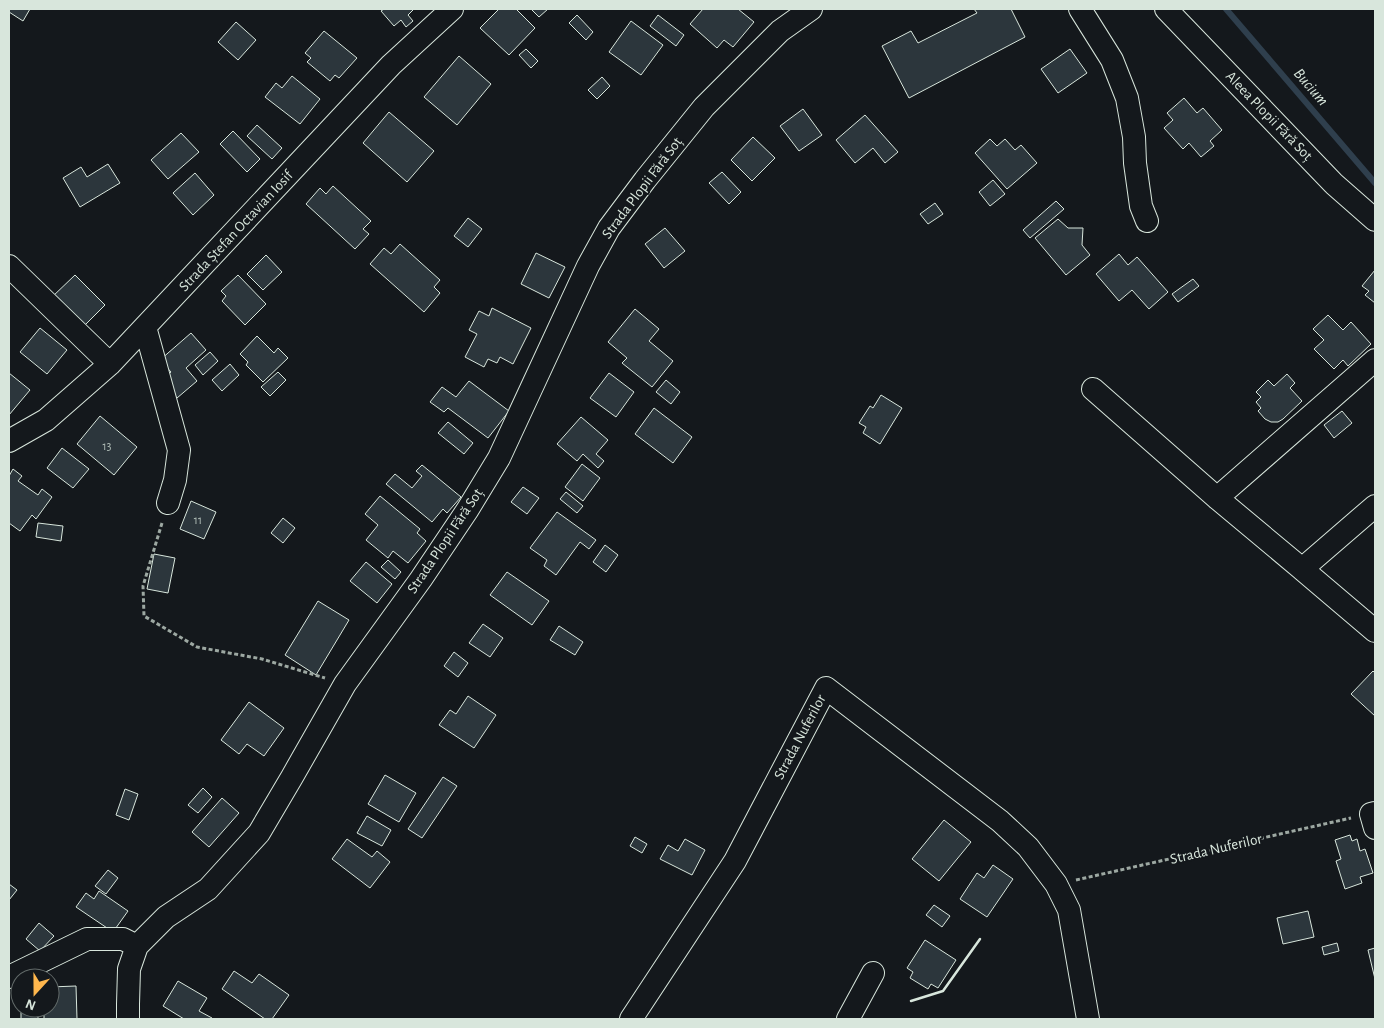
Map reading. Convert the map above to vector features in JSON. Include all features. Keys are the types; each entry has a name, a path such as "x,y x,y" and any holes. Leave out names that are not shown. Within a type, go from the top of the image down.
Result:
{"street":[{"name":"Strada Ștefan Octavian Iosif","path":"9,441 46,420 110,364 391,66 452,9"},
{"name":"Strada Plopii Fără Soț","path":"137,946 166,917 208,889 259,833 345,684 426,571 468,509 499,458 588,266 609,228 704,107 780,31 811,9"},
{"path":"1080,9 1112,60 1127,98 1134,136 1135,164 1142,206 1147,221"},
{"name":"Aleea Plopii Fără Soț","path":"1166,9 1334,184 1375,220"},
{"path":"9,266 110,364"},
{"path":"146,327 179,450 175,480 168,503"},
{"path":"1217,498 1375,360"},
{"path":"1093,389 1217,498 1375,631"},
{"path":"1302,569 1375,506"},
{"name":"Strada Nuferilor","path":"631,1019 735,860 826,688 1000,821 1028,847 1056,884 1069,910 1088,1019"},
{"path":"9,977 87,939 123,939 137,946 130,969 128,1019"},
{"path":"848,1019 873,973"}],"path":[{"path":"168,503 142,586 144,616 197,647 262,659 345,684"},
{"name":"Strada Nuferilor","path":"1056,884 1374,818"}],"building":[{"path":"9,9 30,9 23,21 9,12"},
{"path":"384,9 414,9 408,15 413,21 406,27 401,20 394,26 381,11"},
{"path":"499,9 516,9 535,28 509,55 480,28"},
{"path":"531,9 548,9 539,17"},
{"path":"703,9 738,9 754,22 733,47 724,40 717,48 690,24"},
{"path":"974,9 1011,9 1025,37 909,98 882,46 911,31 918,43 977,13"},
{"path":"577,15 593,32 586,40 569,23"},
{"path":"658,15 684,35 676,46 650,26"},
{"path":"631,21 663,45 641,75 609,52"},
{"path":"236,22 256,40 238,60 218,42"},
{"path":"324,31 357,58 339,78 335,75 330,81 307,62 311,58 305,53"},
{"path":"526,49 538,61 531,68 519,55"},
{"path":"1070,49 1087,73 1058,93 1041,69"},
{"path":"459,56 491,84 457,125 424,97"},
{"path":"292,76 320,99 300,124 265,97 276,83 282,88"},
{"path":"602,77 610,86 597,99 588,90"},
{"path":"1184,98 1197,113 1203,108 1222,130 1210,141 1214,146 1201,157 1189,143 1183,149 1164,128 1173,120 1167,113"},
{"path":"803,109 822,135 799,151 780,126"},
{"path":"389,112 434,151 407,182 363,143"},
{"path":"865,115 898,152 885,163 873,148 855,163 836,140"},
{"path":"257,125 282,148 272,159 247,136"},
{"path":"233,131 260,159 247,172 220,144"},
{"path":"181,133 199,152 168,179 151,160"},
{"path":"753,137 775,158 752,181 731,160"},
{"path":"990,139 997,146 1005,139 1015,150 1021,145 1037,163 1007,189 975,153"},
{"path":"108,164 120,183 80,207 63,178 81,167 87,177"},
{"path":"722,172 741,192 729,204 709,183"},
{"path":"195,173 214,195 193,215 173,193"},
{"path":"993,180 1005,194 990,206 979,192"},
{"path":"333,186 371,221 363,229 369,234 355,249 306,204 320,188 326,194"},
{"path":"1056,201 1064,209 1030,238 1023,230"},
{"path":"935,203 943,214 928,224 920,214"},
{"path":"468,218 482,229 468,247 454,236"},
{"path":"1058,219 1068,228 1083,228 1082,245 1090,255 1066,275 1035,238"},
{"path":"665,228 685,251 664,268 645,244"},
{"path":"400,244 440,280 434,287 440,293 424,312 370,264 384,248 391,254"},
{"path":"536,253 565,267 549,298 521,284"},
{"path":"1119,254 1128,265 1137,257 1168,292 1149,309 1132,290 1119,301 1096,274"},
{"path":"266,255 282,272 263,290 247,274"},
{"path":"1375,270 1375,303 1365,295 1369,291 1362,286"},
{"path":"75,275 105,305 82,328 51,298"},
{"path":"238,275 266,304 245,325 222,301 226,296 221,291"},
{"path":"1193,279 1199,286 1178,302 1172,294"},
{"path":"492,308 531,328 513,364 500,357 497,363 488,359 484,367 465,357 477,334 469,330 479,311 489,316"},
{"path":"635,309 659,329 649,341 673,361 652,387 622,363 627,358 608,342"},
{"path":"1328,315 1343,330 1351,322 1371,344 1348,366 1343,360 1334,369 1314,349 1324,340 1313,329"},
{"path":"40,328 67,350 47,374 20,352"},
{"path":"191,333 206,350 186,368 197,381 177,398 161,380 171,372 160,360"},
{"path":"257,336 274,353 278,348 288,358 263,382 246,365 248,362 240,354"},
{"path":"210,352 218,361 203,375 195,365"},
{"path":"230,364 239,375 222,391 212,380"},
{"path":"278,372 286,380 270,396 261,387"},
{"path":"9,373 30,390 9,415"},
{"path":"609,373 634,392 616,417 590,398"},
{"path":"1287,374 1295,383 1290,388 1302,401 1283,419 1278,422 1271,422 1265,419 1258,411 1261,408 1256,402 1261,397 1256,392 1268,380 1274,386"},
{"path":"666,380 680,392 671,404 656,392"},
{"path":"469,381 509,411 488,438 448,408 444,412 430,402 442,387 456,397"},
{"path":"881,395 902,408 880,444 863,433 866,427 859,423 870,406 873,408"},
{"path":"654,408 692,437 673,463 635,434"},
{"path":"1342,411 1352,423 1334,438 1324,425"},
{"path":"100,416 137,447 114,475 77,444"},
{"path":"581,417 608,440 596,454 604,461 598,468 583,454 577,461 557,444"},
{"path":"448,422 473,443 464,454 438,433"},
{"path":"62,448 89,469 73,488 47,468"},
{"path":"582,464 600,478 583,501 565,487"},
{"path":"422,465 461,497 447,513 443,509 432,522 386,484 395,474 412,488 422,476 416,471"},
{"path":"13,469 22,476 18,481 38,495 42,489 52,497 36,519 32,515 20,531 9,523 9,476"},
{"path":"523,487 539,498 527,514 511,502"},
{"path":"566,492 583,506 577,513 560,499"},
{"path":"380,496 420,529 417,533 426,541 408,563 393,551 388,558 366,540 378,525 365,514"},
{"path":"191,501 216,512 204,539 180,529"},
{"path":"557,512 596,540 589,549 580,542 556,575 544,566 547,560 530,548"},
{"path":"283,518 295,528 283,543 271,533"},
{"path":"38,523 63,526 61,541 36,537"},
{"path":"605,545 618,555 606,572 593,562"},
{"path":"154,554 175,558 168,593 147,589"},
{"path":"388,560 401,572 395,579 381,567"},
{"path":"366,562 392,584 377,603 350,581"},
{"path":"507,572 549,601 532,625 490,595"},
{"path":"318,601 349,620 316,675 285,655"},
{"path":"483,624 503,638 490,657 469,643"},
{"path":"559,626 583,642 575,655 550,640"},
{"path":"454,652 468,663 458,677 444,666"},
{"path":"1373,671 1375,673 1375,716 1351,694"},
{"path":"468,696 496,715 474,748 439,725 450,710 456,714"},
{"path":"249,702 284,728 264,756 247,744 239,754 221,740"},
{"path":"385,775 416,793 399,822 368,804"},
{"path":"443,777 457,786 422,838 408,829"},
{"path":"203,788 212,797 198,813 188,805"},
{"path":"125,789 138,794 129,820 116,815"},
{"path":"222,798 239,813 209,847 192,832"},
{"path":"367,816 391,830 382,846 357,833"},
{"path":"944,820 971,842 939,881 912,859"},
{"path":"1350,835 1352,841 1357,839 1360,851 1365,849 1373,873 1360,877 1362,883 1345,889 1336,861 1341,859 1335,840"},
{"path":"635,837 647,844 642,853 630,846"},
{"path":"347,839 372,857 377,851 390,862 370,888 332,859"},
{"path":"685,839 705,850 692,875 660,859 668,845 678,851"},
{"path":"993,865 1013,879 987,917 960,899 977,873 984,878"},
{"path":"108,870 118,878 106,894 95,886"},
{"path":"9,884 17,890 9,900"},
{"path":"99,891 128,911 113,932 76,907 86,893 94,899"},
{"path":"934,905 950,916 942,927 926,915"},
{"path":"1308,911 1314,937 1283,944 1277,918"},
{"path":"39,923 54,936 40,951 26,939"},
{"path":"925,940 956,960 938,988 931,984 928,989 910,978 913,972 907,968"},
{"path":"1337,943 1339,951 1324,955 1322,947"},
{"path":"1375,948 1375,979 1368,950"},
{"path":"234,971 252,983 259,974 289,995 272,1019 265,1019 222,989"},
{"path":"178,981 207,998 199,1011 211,1019 184,1019 163,1006"},
{"path":"76,986 77,1019 44,1019 60,1018 60,987"},
{"path":"21,1018 38,1018 38,1019"}],"waterway":[{"name":"Bucium","path":"1226,9 1375,183"}],"wall":[{"path":"911,1001 943,991 980,939"}]}
